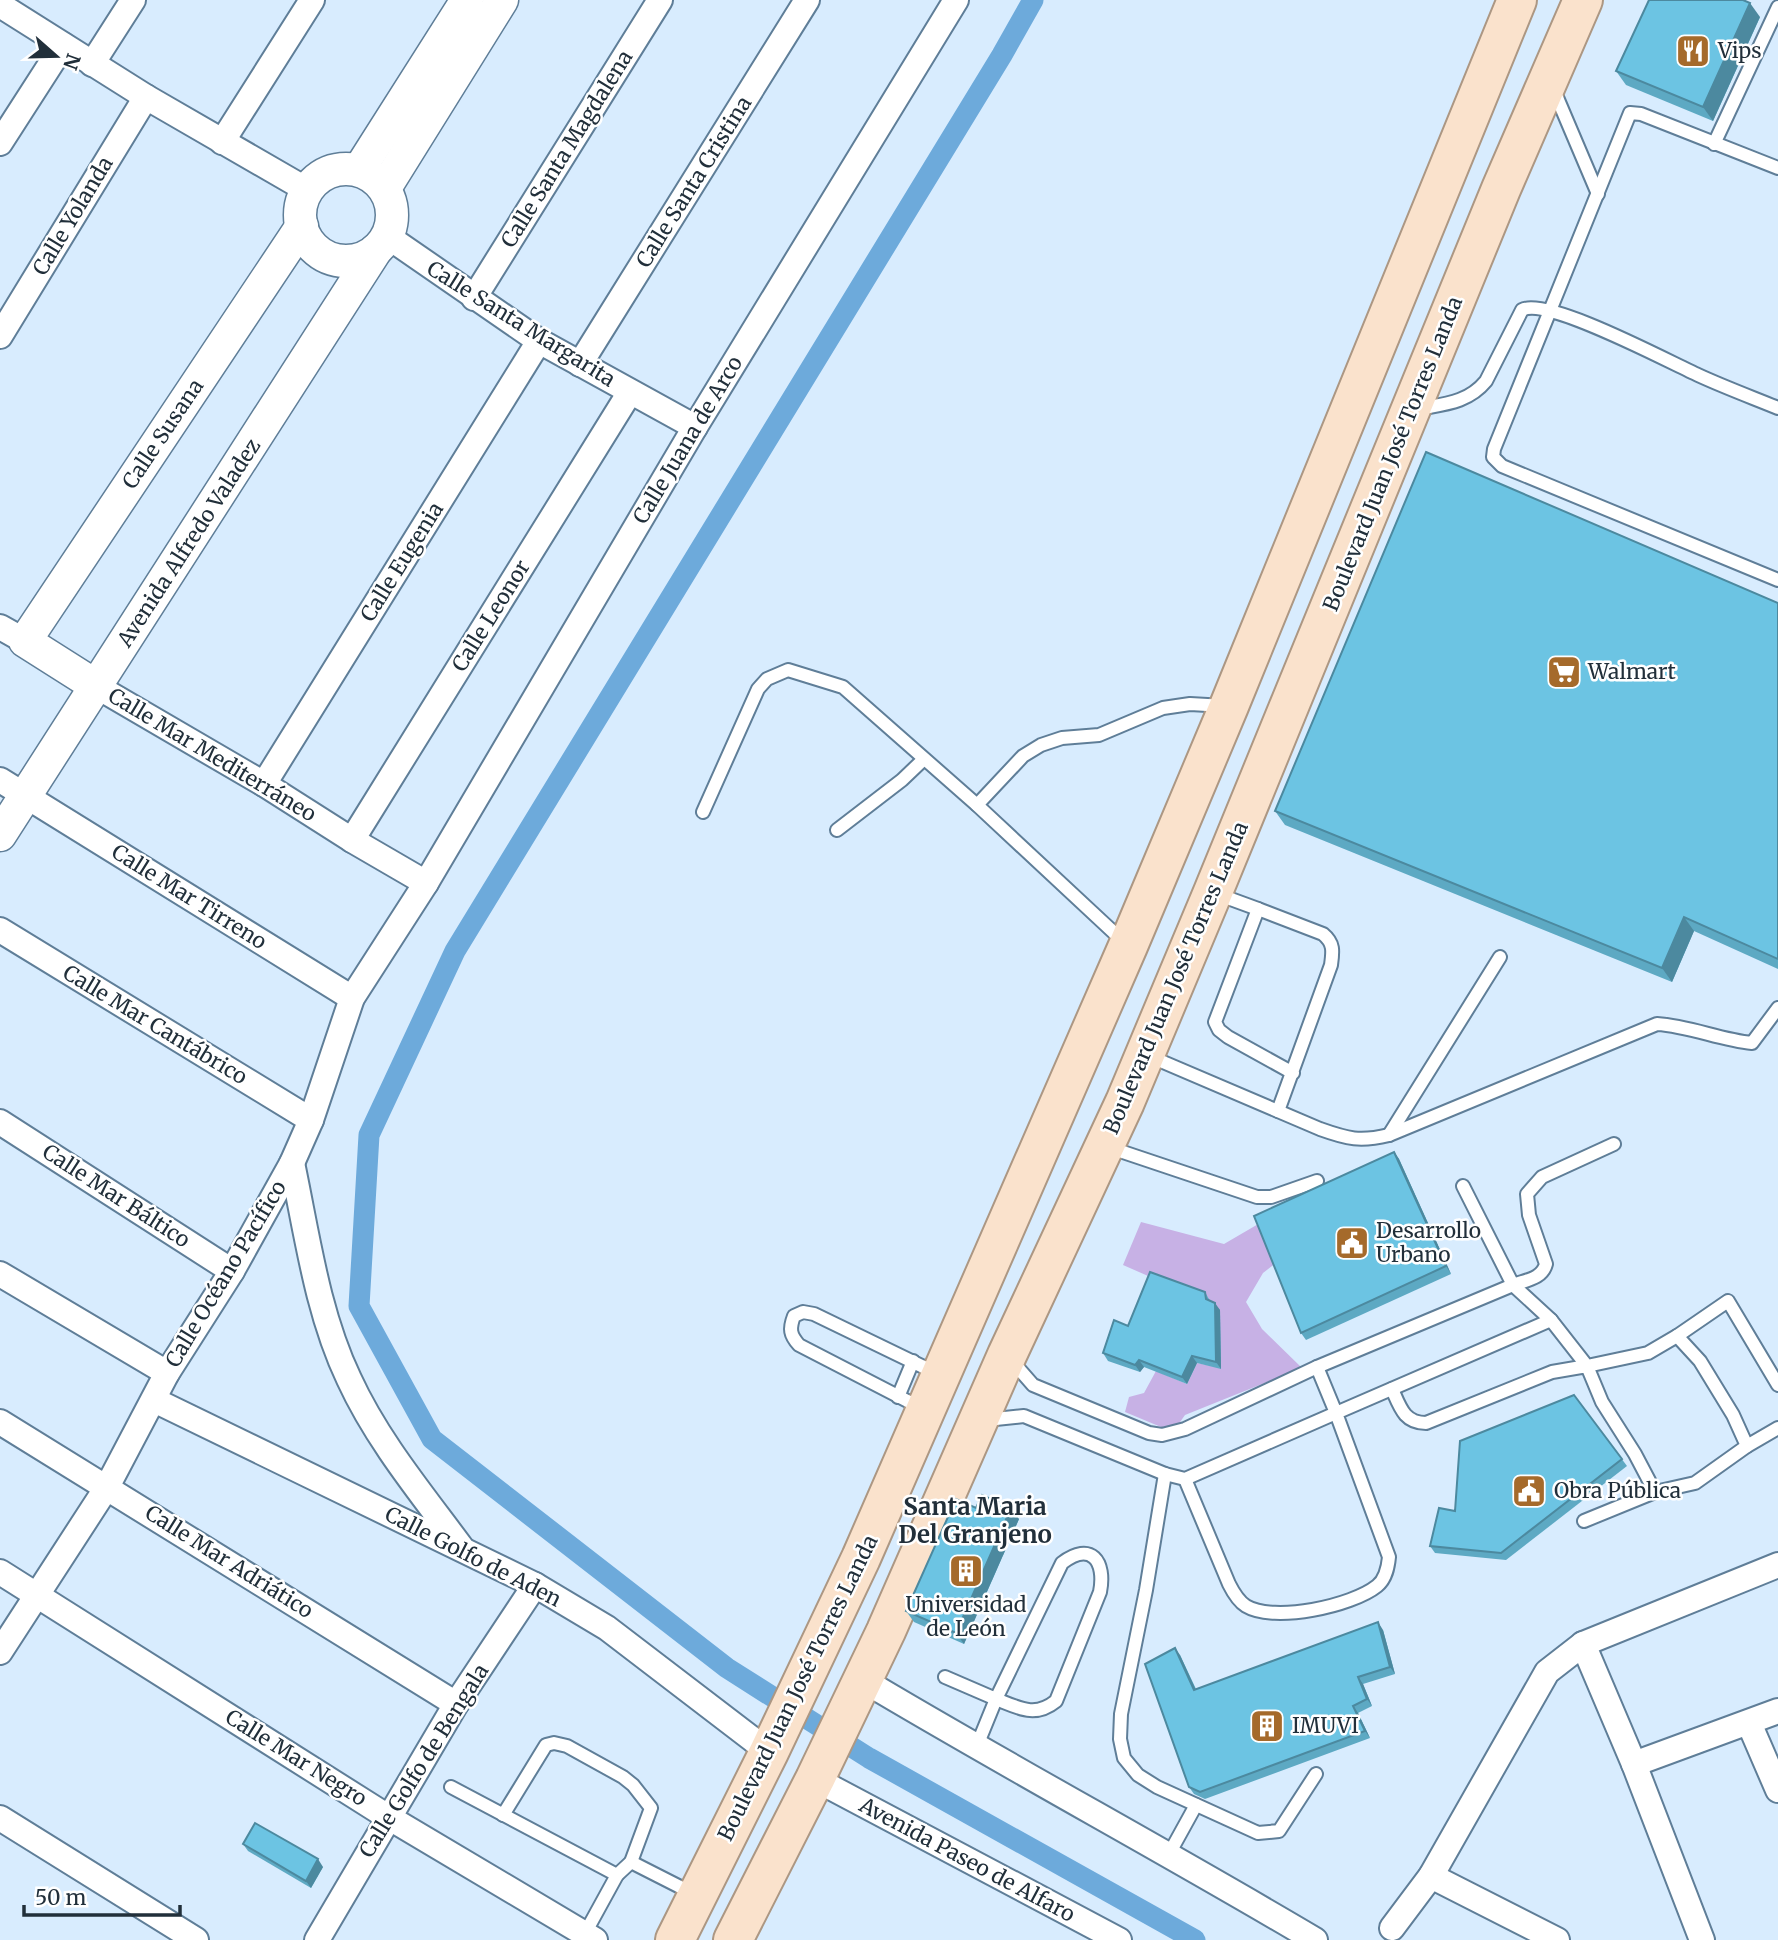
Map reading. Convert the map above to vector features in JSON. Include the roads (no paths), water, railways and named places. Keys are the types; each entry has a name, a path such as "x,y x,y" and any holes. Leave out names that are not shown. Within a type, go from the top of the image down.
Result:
{"main road":[{"name":"Boulevard Juan José Torres Landa","path":"675,1940 775,1740 861,1558 912,1404 1128,946 1229,706 1517,0"},
{"name":"Boulevard Juan José Torres Landa","path":"733,1940 859,1688 1007,1355 1105,1146 1583,0"}],"street":[{"path":"92,64 134,0"},
{"path":"222,142 312,0"},
{"path":"359,170 467,0"},
{"path":"384,188 502,0"},
{"name":"Calle Santa Magdalena","path":"474,298 660,0"},
{"name":"Calle Santa Cristina","path":"580,364 807,0"},
{"name":"Calle Juana de Arco","path":"426,883 695,427 956,0"},
{"path":"0,5 146,97 307,190"},
{"path":"0,143 63,45"},
{"name":"Calle Yolanda","path":"0,335 146,97"},
{"path":"339,169 359,170 373,177 384,188 391,204 392,220 381,243 362,258 347,261 332,259 318,251 308,240 302,226 301,207 307,190 321,176 339,169"},
{"name":"Calle Susana","path":"13,634 302,226"},
{"name":"Calle Santa Margarita","path":"381,243 474,298 539,341 695,427"},
{"name":"Avenida Alfredo Valadez","path":"0,835 13,788 96,686 381,243"},
{"name":"Calle Eugenia","path":"264,784 539,341"},
{"name":"Calle Leonor","path":"352,840 629,392"},
{"name":"Calle Mar Mediterráneo","path":"13,634 426,883"},
{"name":"Calle Mar Tirreno","path":"13,788 352,998"},
{"name":"Calle Océano Pacífico","path":"0,1652 107,1487 167,1373 232,1271 292,1163 311,1120 352,998 426,883"},
{"name":"Calle Mar Cantábrico","path":"0,930 311,1120"},
{"name":"Calle Mar Báltico","path":"0,1122 232,1271"},
{"path":"292,1163 326,1314 348,1377 374,1426 463,1550"},
{"path":"0,1274 167,1373"},
{"name":"Calle Golfo de Aden","path":"154,1400 535,1585 607,1628 775,1740"},
{"name":"Calle Mar Adriático","path":"0,1422 456,1704"},
{"path":"1392,1928 1431,1876 1547,1672 1584,1644 1778,1565"},
{"name":"Calle Mar Negro","path":"0,1572 587,1938"},
{"name":"Calle Golfo de Bengala","path":"317,1940 456,1704 535,1585"},
{"path":"1584,1644 1702,1940"},
{"path":"859,1688 976,1748 1169,1854 1315,1940"},
{"path":"1634,1764 1778,1711"},
{"path":"1749,1723 1778,1790"},
{"name":"Avenida Paseo de Alfaro","path":"822,1765 1119,1940"},
{"path":"0,1818 196,1940"},
{"path":"1431,1876 1557,1940"}],"lane":[{"path":"1714,144 1778,7"},
{"path":"1549,78 1598,194"},
{"path":"1778,168 1641,114 1630,114 1549,311 1493,457 1497,463 1778,580"},
{"path":"1412,410 1464,400 1474,394 1486,381 1522,310 1534,307 1628,341 1778,408"},
{"path":"703,812 758,689 767,679 788,670 843,687 977,805 1128,946"},
{"path":"977,805 1023,756 1041,745 1062,738 1099,735 1163,708 1190,704 1229,706"},
{"path":"837,830 902,780 924,759"},
{"path":"1213,892 1323,934 1330,940 1333,951 1331,965 1278,1111"},
{"path":"1258,909 1216,1022 1219,1030 1228,1037 1293,1073"},
{"path":"1389,1135 1500,957"},
{"path":"1145,1054 1342,1137 1366,1140 1389,1135 1657,1024 1677,1025 1730,1041 1752,1043 1778,1008"},
{"path":"1007,1355 1033,1385 1149,1433 1162,1435 1185,1429 1317,1367 1538,1276 1544,1271 1546,1264 1529,1215 1527,1194 1542,1177 1614,1144"},
{"path":"1105,1146 1257,1197 1271,1197 1317,1181"},
{"path":"1463,1186 1513,1285 1551,1320 1587,1366 1602,1402 1635,1454 1655,1493"},
{"path":"1392,1389 1407,1418 1416,1423 1426,1423 1552,1372 1648,1353 1728,1301 1778,1385"},
{"path":"912,1404 799,1345 791,1336 790,1325 794,1316 803,1312 814,1314 928,1368"},
{"path":"979,1422 1024,1416 1165,1474 1185,1479 1551,1320"},
{"path":"1677,1336 1700,1361 1732,1415 1747,1447"},
{"path":"1185,1479 1229,1584 1246,1606 1264,1611 1296,1613 1320,1609 1379,1585 1387,1570 1389,1557 1317,1367"},
{"path":"1584,1521 1655,1493 1695,1483 1778,1428"},
{"path":"1165,1474 1146,1590 1121,1714 1120,1739 1124,1758 1138,1775 1157,1787 1258,1833 1279,1831 1316,1774"},
{"path":"945,1677 996,1699 1019,1708 1035,1711 1056,1701 1100,1592 1103,1577 1101,1567 1094,1557 1085,1553 1074,1554 1062,1563 996,1699 976,1748"},
{"path":"503,1815 546,1745 554,1743 567,1746 623,1777 651,1808 631,1862 617,1875 587,1938"},
{"path":"451,1787 617,1875"},
{"path":"1169,1854 1196,1805"},
{"path":"631,1862 697,1896"}],"waterway":[{"path":"1033,0 455,951 369,1135 359,1306 432,1439 727,1668 869,1758 1195,1940"}],"place":[{"name":"Vips","path":"1693,51"},
{"name":"Walmart","path":"1564,672"},
{"name":"Desarrollo Urbano","path":"1352,1243"},
{"name":"Obra Pública","path":"1529,1491"},
{"name":"Universidad de León","path":"966,1571"},
{"name":"IMUVI","path":"1267,1726"}],"district":[{"name":"Santa Maria Del Granjeno","path":"975,1521"}]}
